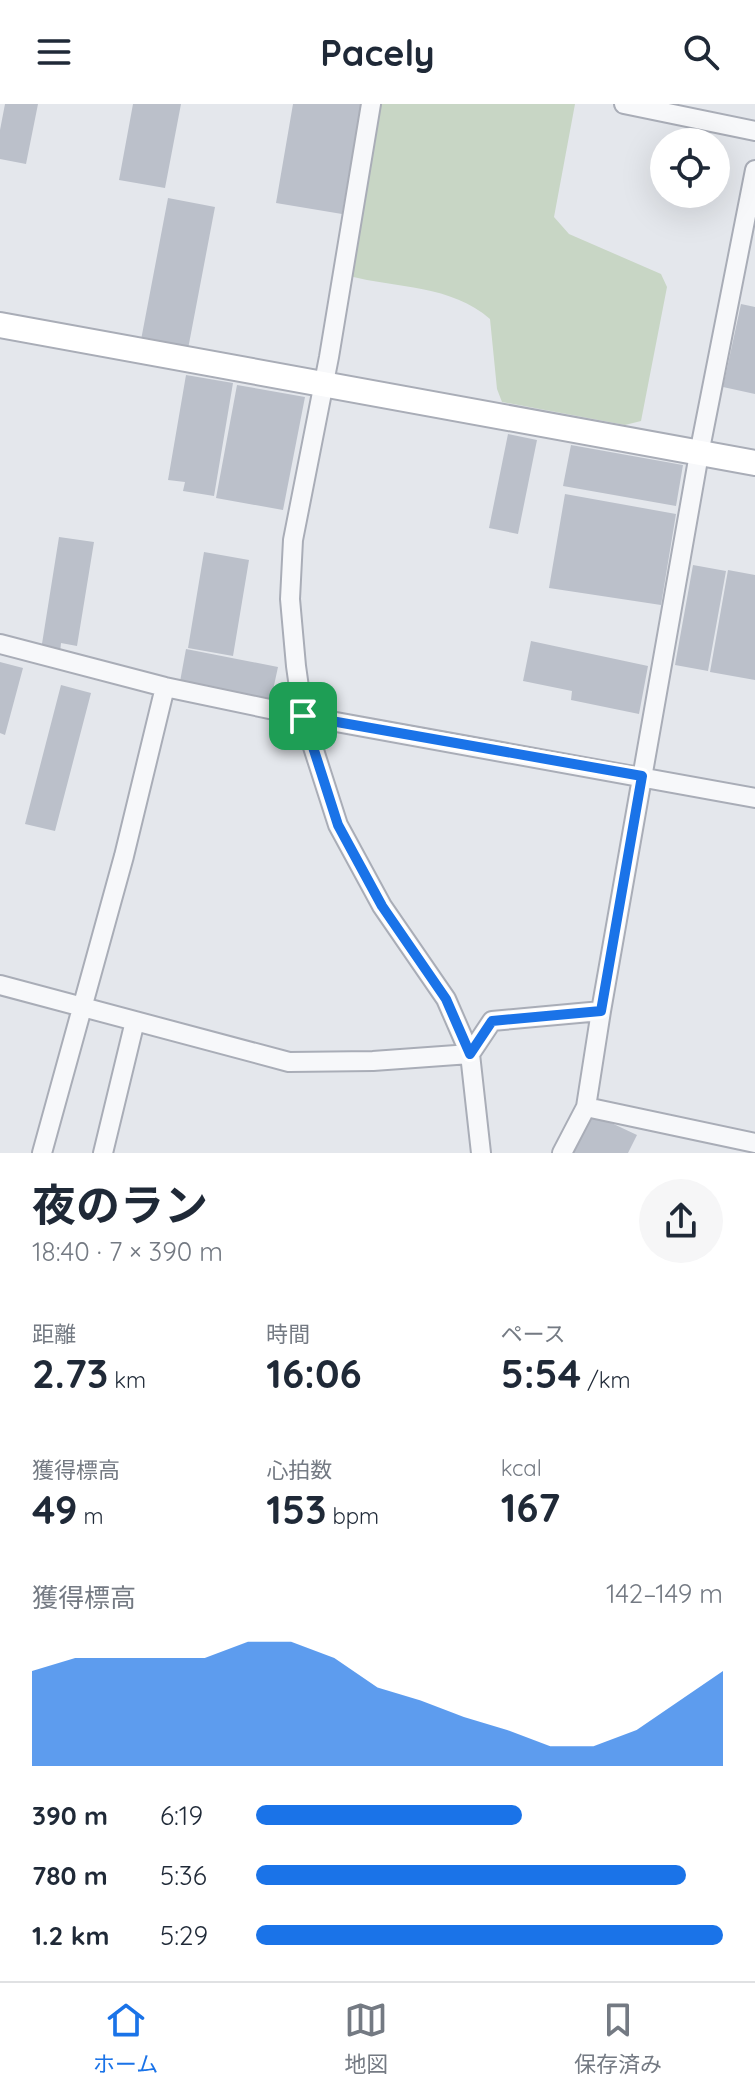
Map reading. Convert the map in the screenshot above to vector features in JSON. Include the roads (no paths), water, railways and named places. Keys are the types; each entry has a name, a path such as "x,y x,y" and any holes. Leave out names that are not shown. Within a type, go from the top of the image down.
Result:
{"street":[{"path":"371,104 324,385 293,540 290,599 296,666 303,716 338,825 382,906 446,999 470,1054 481,1153"},
{"path":"624,104 755,131"},
{"path":"562,1153 586,1107 699,454 755,170"},
{"path":"0,325 755,463"},
{"path":"0,644 165,687 303,716 755,798"},
{"path":"42,1153 124,856 165,687"},
{"path":"0,985 289,1062 373,1061 470,1054"},
{"path":"470,1054 492,1021 601,1011"},
{"path":"103,1153 135,1021"},
{"path":"586,1107 755,1143"}]}
